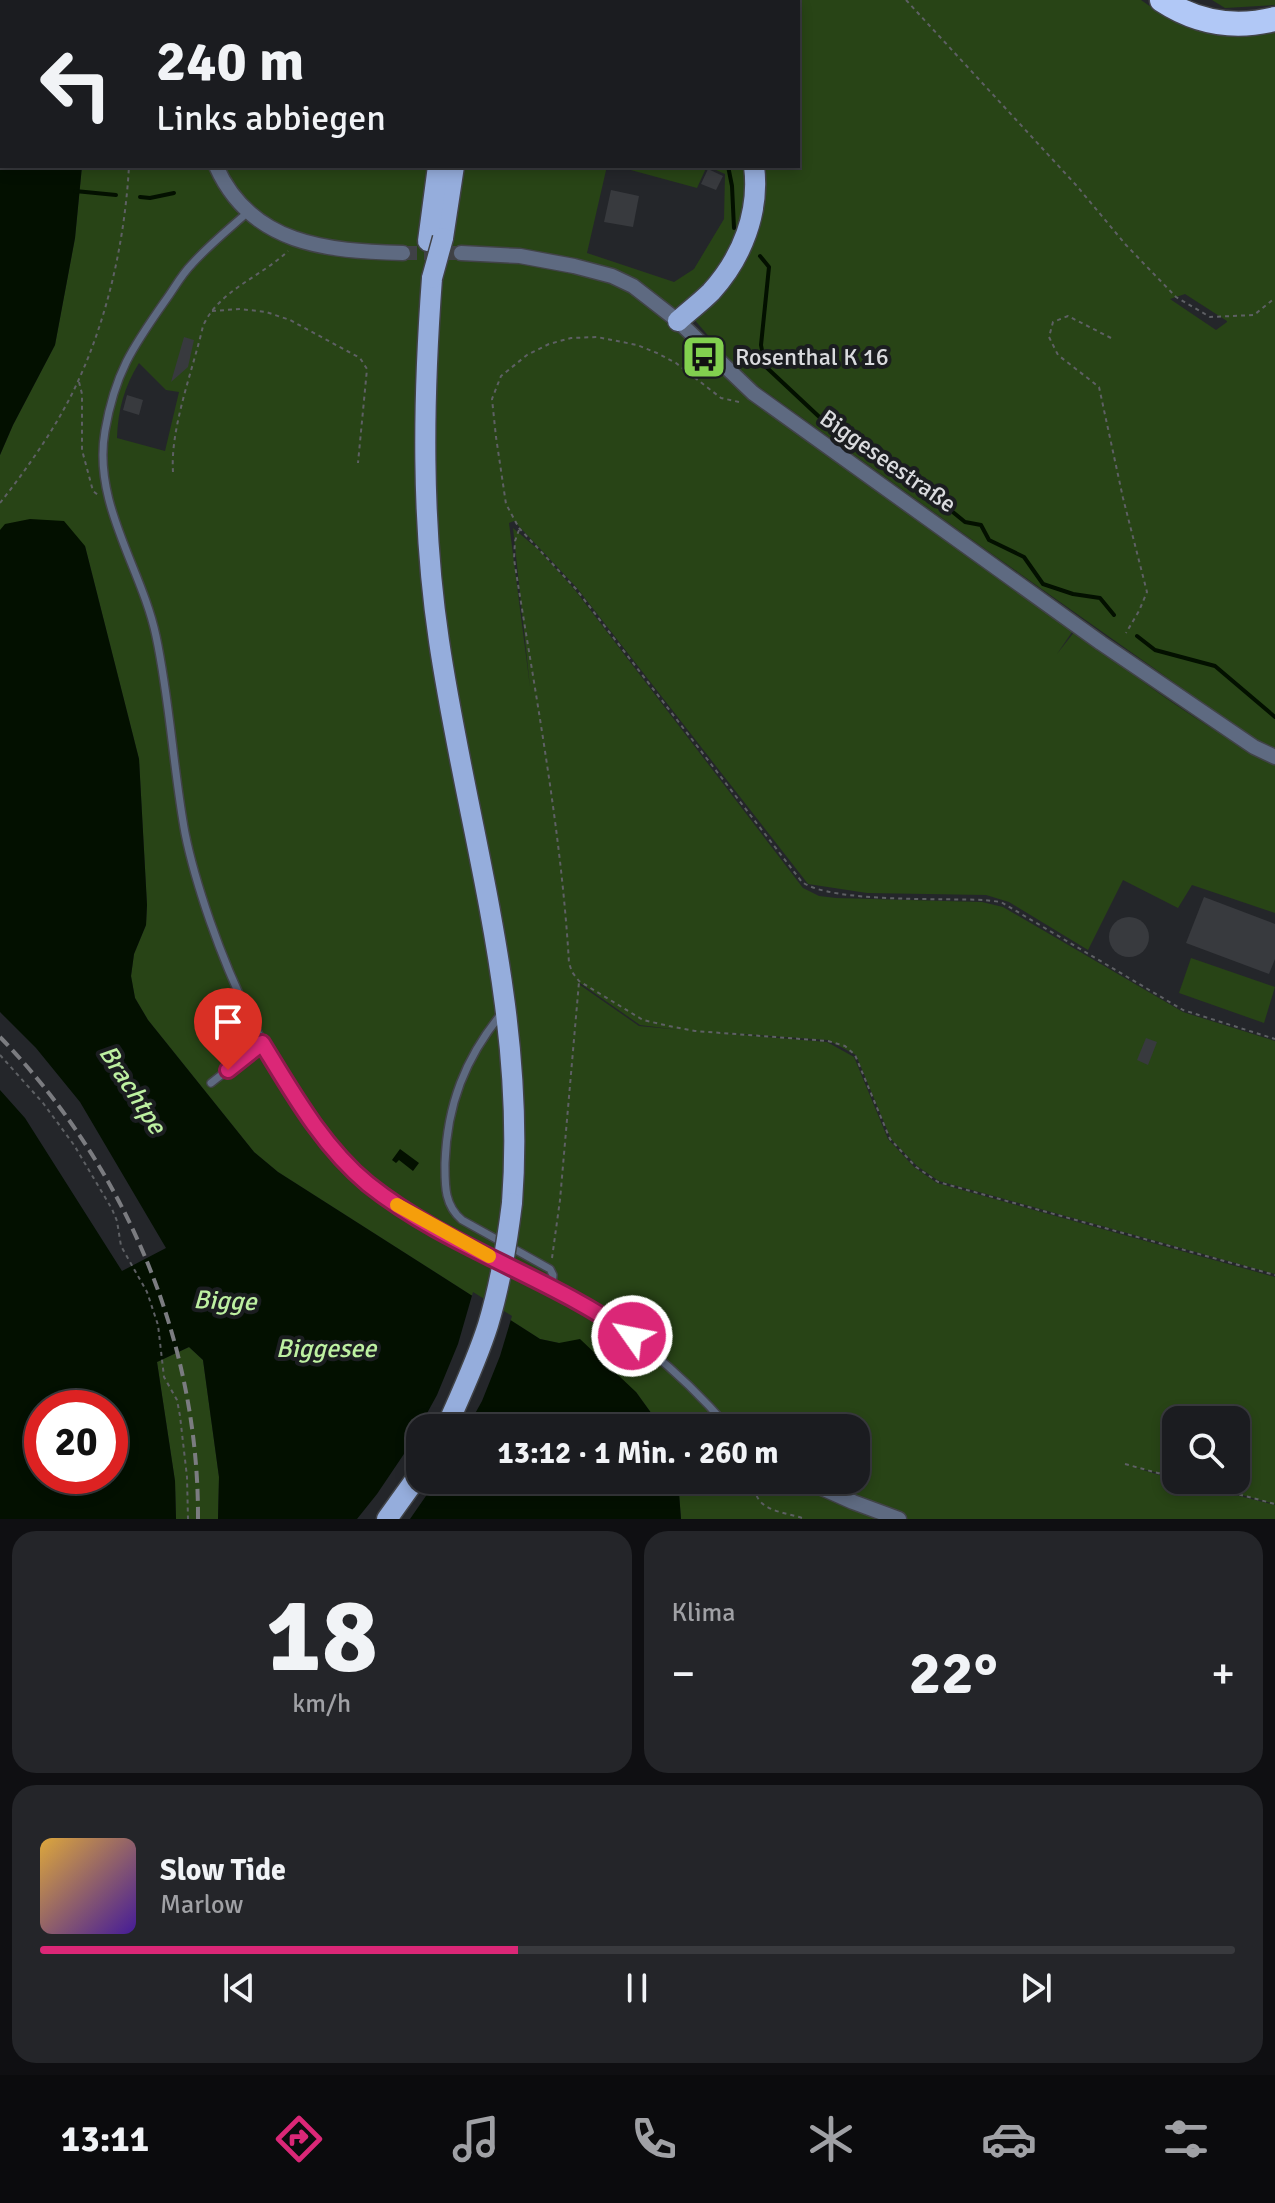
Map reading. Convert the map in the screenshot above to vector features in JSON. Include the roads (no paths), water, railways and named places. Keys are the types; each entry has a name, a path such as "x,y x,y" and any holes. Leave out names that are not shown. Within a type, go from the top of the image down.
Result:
{"highway":[{"path":"1162,0 1185,13 1214,22 1246,24 1275,19"}],"main road":[{"path":"438,168 425,432 431,574 446,682 507,1008 515,1126 512,1203 501,1271 474,1366 452,1414"},
{"path":"436,240 454,168"},
{"path":"678,321 711,291 739,252 753,215 754,168"},
{"path":"387,1519 406,1493"}],"street":[{"path":"217,168 224,185 248,212 273,230 298,241 361,252 403,253"},
{"name":"Biggeseestraße","path":"461,253 520,256 574,266 612,276 633,286 678,321 753,393 1101,643 1254,747 1275,757"},
{"path":"835,1494 899,1519"}],"lane":[{"path":"248,212 190,266 134,346 121,369 112,396 104,437 108,497 156,635 185,834 200,891 235,990 288,1085 340,1157 366,1182 396,1204 472,1248 552,1286 615,1323 649,1348 716,1414"},
{"path":"507,1008 485,1034 459,1085 446,1134 447,1200 462,1220 550,1269 552,1286"},
{"path":"211,1083 262,1043"}],"water":[{"path":"0,168 82,168 75,238 55,345 0,455"},
{"name":"Biggesee","path":"30,519 64,521 85,546 139,759 147,905 146,925 134,954 131,976 135,998 148,1020 254,1152 278,1172 540,1339 559,1343 580,1339 636,1392 652,1414 406,1414 406,1494 679,1494 681,1519 218,1519 219,1477 203,1360 189,1347 157,1362 175,1481 176,1519 0,1519 0,1090 25,1118 122,1271 166,1248 80,1102 36,1048 0,1012 0,530 5,524"},
{"path":"400,1149 419,1163 413,1171 399,1160 396,1163 392,1160"}],"waterway":[{"path":"728,168 734,228"},
{"path":"75,191 116,195"},
{"path":"140,197 174,193"},
{"path":"760,256 769,267 761,345 765,366 829,426 856,434 886,464 965,522 981,525 989,540 1024,557 1043,584 1073,594 1100,598 1114,615"},
{"path":"1137,636 1155,650 1215,666 1275,717"}],"tunnel":[{"path":"403,253 461,253"}],"railway":[{"path":"0,1037 44,1087 83,1141 117,1199 146,1259 168,1322 185,1386 195,1452 198,1519"}],"place":[{"name":"Rosenthal K 16","path":"704,357"}],"water label":[{"name":"Brachtpe","path":"133,1089"},
{"name":"Bigge","path":"225,1300"}]}
